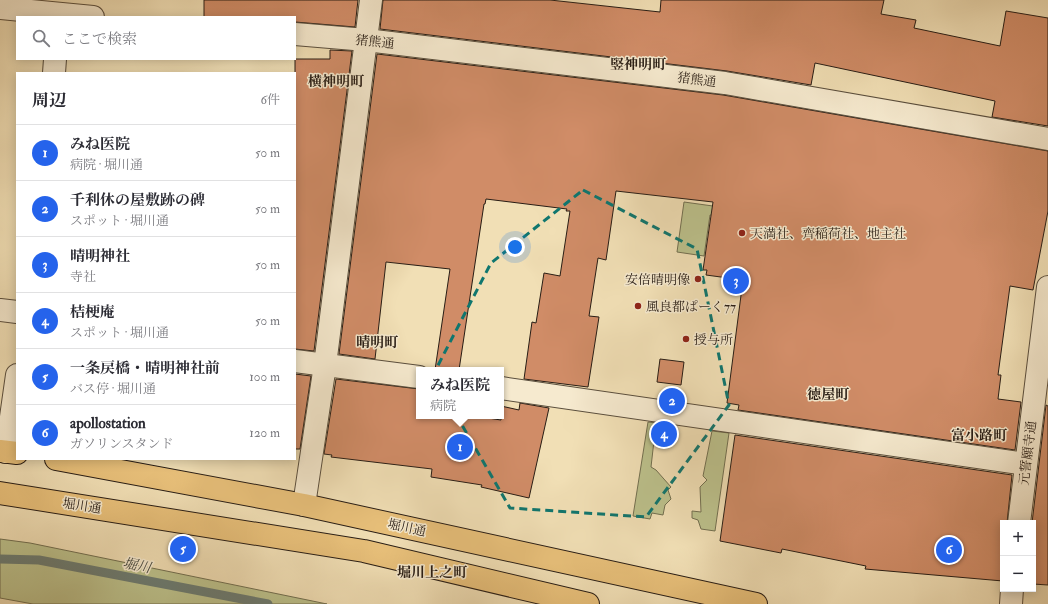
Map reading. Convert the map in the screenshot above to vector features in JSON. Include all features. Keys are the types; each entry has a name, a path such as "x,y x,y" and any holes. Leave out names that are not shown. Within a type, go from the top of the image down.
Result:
{"main road":[{"name":"堀川通","path":"61,460 304,505 756,604"},
{"name":"堀川通","path":"0,493 364,551 588,604"}],"street":[{"path":"304,505 325,365 371,0"},
{"path":"0,8 60,10 88,16"},
{"name":"猪熊通","path":"296,34 366,40 725,83 1048,139"},
{"path":"54,72 55,60"},
{"name":"元誓願寺通","path":"1019,520 1048,287"},
{"path":"0,310 16,312"},
{"path":"296,361 416,377"},
{"path":"8,452 16,384"},
{"path":"504,388 1025,464"},
{"path":"1010,604 1012,592"}],"highlighted area":[{"path":"583,190 697,249 729,405 646,517 510,508 433,375 491,263"}],"green space":[{"path":"684,202 756,212 735,218 710,215 704,256 677,252"},
{"path":"648,422 656,423 651,467 656,470 671,487 668,490 671,499 665,505 663,515 652,513 650,519 633,516"},
{"path":"712,431 729,433 715,531 701,529 698,520 692,518 692,511 701,512 700,487 707,480 703,476"},
{"path":"0,539 30,543 327,604 33,604 0,598"}],"building":[{"path":"204,0 358,0 355,27 296,22 296,16 204,16"},
{"path":"383,0 550,0 660,12 661,0 884,0 881,14 916,20 914,28 1000,46 1006,11 1048,18 1048,126 992,117 995,101 815,63 811,85 727,71 380,29"},
{"path":"330,50 352,51 314,351 296,349 295,60 330,59"},
{"path":"377,54 723,95 1048,151 1048,211 1033,290 1010,286 998,375 1001,375 998,399 1021,402 1015,450 738,410 739,405 727,403 743,280 706,275 707,270 703,270 713,202 616,191 606,260 598,258 589,316 599,317 588,387 524,379 532,322 536,323 544,273 560,276 570,211 566,211 567,209 486,199 459,367 435,367 450,269 386,262 375,359 339,354"},
{"path":"660,359 684,362 681,385 657,382"},
{"path":"296,374 311,376 300,449 296,449"},
{"path":"336,379 416,389 416,419 501,420 504,419 504,407 519,410 520,403 549,408 529,498 481,487 482,485 431,477 432,469 331,457 332,455 324,454"},
{"path":"1046,405 1048,406 1048,585 1036,584 1036,520 1032,520"},
{"path":"735,435 1012,475 1007,520 1000,520 1000,581 865,569 866,566 782,549 781,553 720,541"}],"waterway":[{"name":"堀川","path":"0,559 39,560 268,604"}],"place":[{"name":"天満社、齊稲荷社、地主社","path":"742,233"},
{"name":"安倍晴明像","path":"698,279"},
{"name":"晴明神社","path":"736,281"},
{"name":"風良都ぱーく77","path":"638,306"},
{"name":"授与所","path":"686,339"},
{"name":"千利休の屋敷跡の碑","path":"672,401"},
{"name":"桔梗庵","path":"664,434"},
{"name":"みね医院","path":"460,447"},
{"name":"一条戻橋・晴明神社前","path":"183,549"},
{"name":"apollostation","path":"949,550"}],"district":[{"name":"竪神明町","path":"638,64"},
{"name":"横神明町","path":"336,81"},
{"name":"晴明町","path":"377,342"},
{"name":"徳屋町","path":"828,394"},
{"name":"富小路町","path":"979,435"},
{"name":"堀川上之町","path":"432,572"}]}
